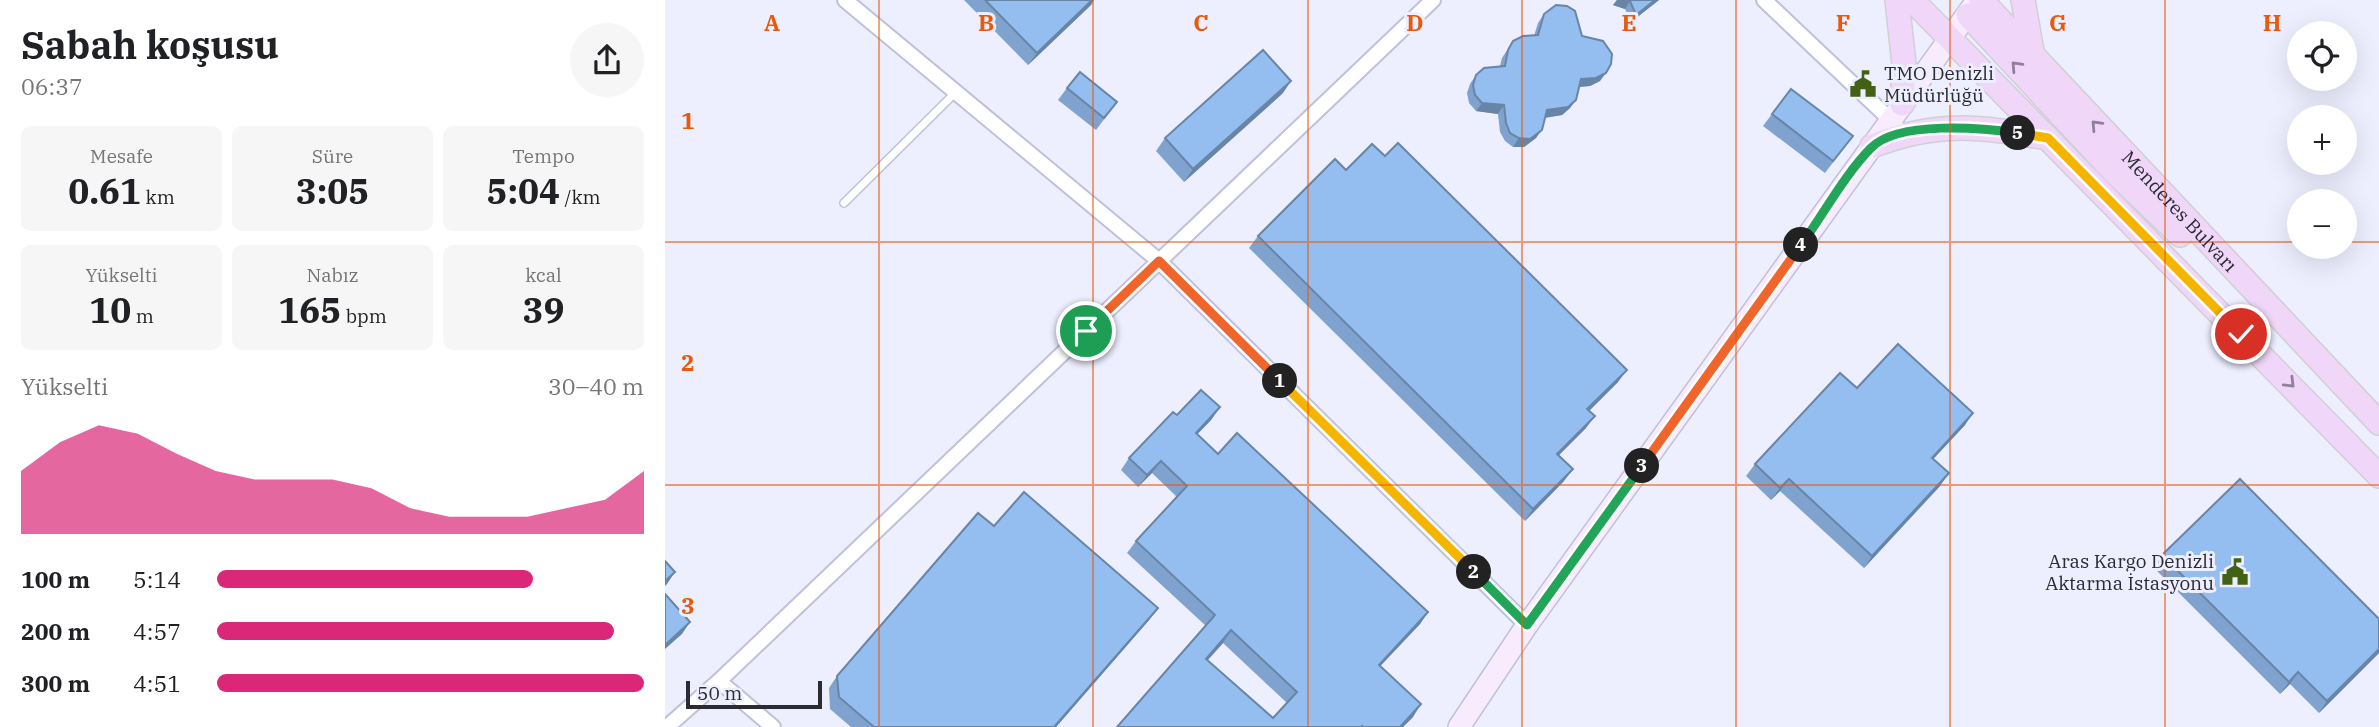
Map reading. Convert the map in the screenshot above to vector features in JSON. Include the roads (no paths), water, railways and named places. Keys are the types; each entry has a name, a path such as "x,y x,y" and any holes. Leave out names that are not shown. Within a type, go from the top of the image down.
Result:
{"main road":[{"path":"1872,146 1899,119 1904,64 1897,0"},
{"name":"Menderes Bulvarı","path":"1912,0 1967,16 2033,57 2379,423"},
{"path":"1934,0 1967,16 2114,172 2327,370"},
{"path":"2023,0 2033,57"},
{"name":"Menderes Bulvarı","path":"1967,16 2048,138 2379,476"},
{"path":"1899,119 2048,138"}],"street":[{"path":"845,0 1159,261 1527,625"},
{"path":"667,727 719,681 1433,0"},
{"path":"1764,0 1899,119 1967,16"},
{"path":"1459,727 1527,625 1872,146"},
{"path":"719,681 773,727"}],"lane":[{"path":"844,203 956,92"}],"place":[{"name":"TMO Denizli Müdürlüğü","path":"1863,84"},
{"name":"Aras Kargo Denizli Aktarma İstasyonu","path":"2235,572"}]}
